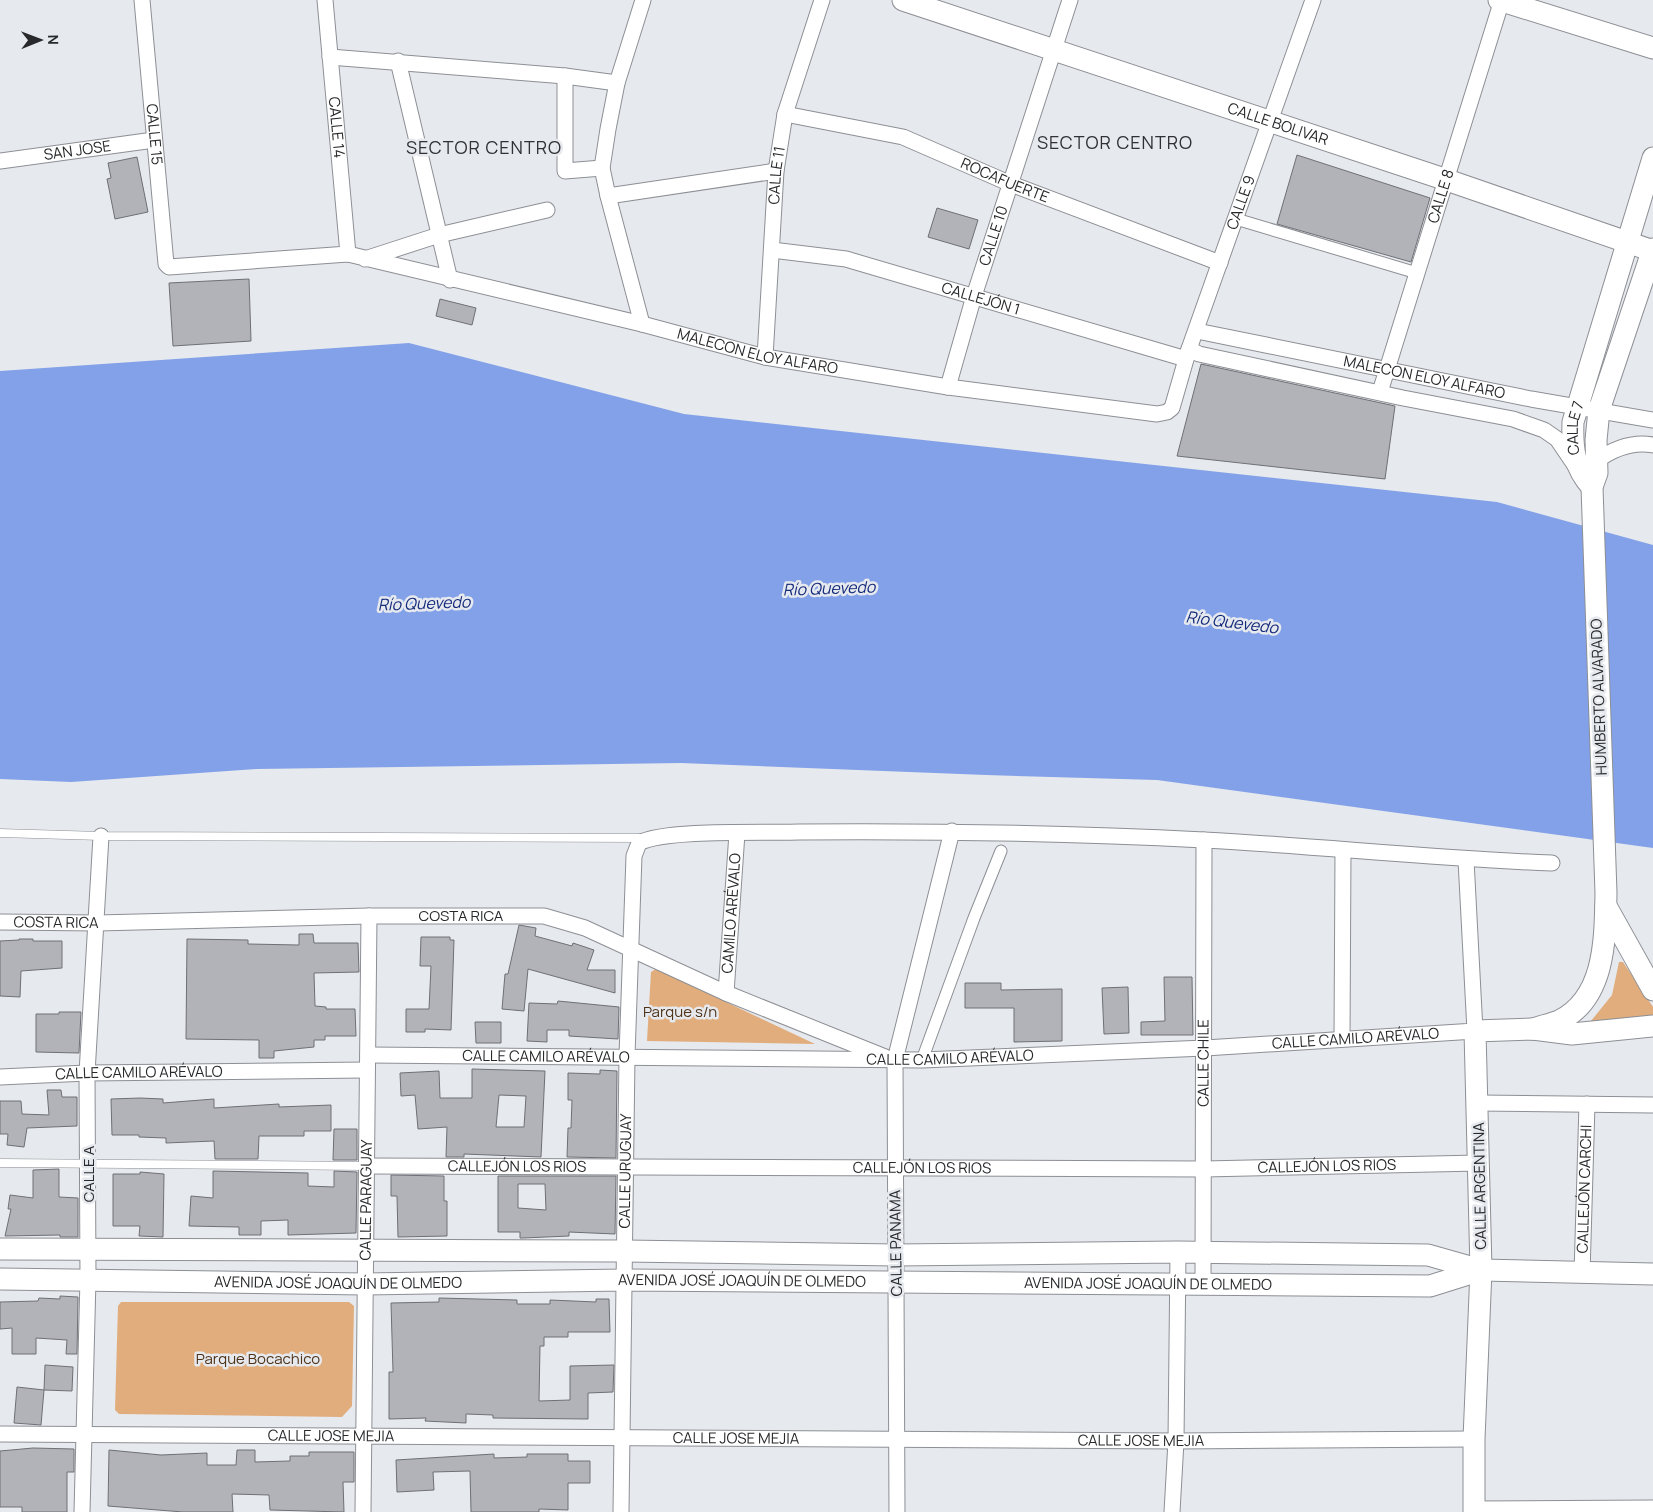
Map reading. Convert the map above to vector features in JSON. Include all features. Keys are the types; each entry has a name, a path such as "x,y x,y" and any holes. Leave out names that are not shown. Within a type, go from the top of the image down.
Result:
{"main road":[{"name":"CALLE BOLIVAR","path":"903,0 1444,179 1627,243 1653,250"},
{"path":"1501,0 1653,48"},
{"name":"CALLE 7","path":"1590,480 1572,441 1573,422 1653,158"},
{"name":"CALLE 7","path":"1590,480 1599,410 1653,250"},
{"name":"HUMBERTO ALVARADO","path":"1590,480 1606,900"},
{"path":"1606,900 1653,990"},
{"name":"CALLE CAMILO ARÉVALO","path":"1475,1031 1533,1028 1558,1022 1568,1016 1592,992 1602,950 1606,900"},
{"name":"CALLE CAMILO ARÉVALO","path":"1533,1028 1572,1034 1653,1026"},
{"name":"CALLE ARGENTINA","path":"1474,1510 1474,1440 1481,1270 1475,1031"},
{"name":"AVENIDA JOSÉ JOAQUÍN DE OLMEDO","path":"0,1249 625,1251 896,1255 1178,1252 1428,1255 1481,1270 1582,1274 1653,1274"},
{"name":"AVENIDA JOSÉ JOAQUÍN DE OLMEDO","path":"0,1279 365,1284 624,1280 1430,1286 1481,1270"}],"street":[{"name":"CALLE 15","path":"142,0 166,264 169,266 348,254"},
{"name":"CALLE 14","path":"325,0 348,254"},
{"path":"642,324 602,168 617,83 643,0"},
{"name":"CALLE 11","path":"765,357 776,171 785,114 822,0"},
{"name":"CALLE 10","path":"948,387 974,296 1070,0"},
{"name":"CALLE 9","path":"1172,408 1188,354 1313,0"},
{"name":"CALLE 8","path":"1380,392 1444,179 1501,0"},
{"path":"330,57 565,76 617,83"},
{"path":"398,61 450,280"},
{"path":"565,76 565,171 602,168"},
{"name":"ROCAFUERTE","path":"785,114 903,137 1011,184 1220,264"},
{"name":"SAN JOSE","path":"0,161 154,140"},
{"path":"608,196 776,171"},
{"path":"364,259 439,235 547,210"},
{"path":"1236,219 1417,273"},
{"name":"CALLEJÓN 1","path":"772,250 846,259 1188,354"},
{"name":"MALECON ELOY ALFARO","path":"348,254 450,280 642,324 765,357 948,387 1156,414 1167,412 1172,408"},
{"name":"MALECON ELOY ALFARO","path":"1197,331 1531,399 1653,420"},
{"name":"MALECON ELOY ALFARO","path":"1188,354 1199,354 1513,419 1558,438 1590,480"},
{"path":"1528,424 1531,399"},
{"path":"1590,480 1607,454 1628,446 1653,445"},
{"path":"649,838 737,833 952,831 1204,840 1466,860 1552,863"},
{"name":"CALLE PANAMA","path":"898,1512 894,1060 952,831"},
{"name":"CAMILO ARÉVALO","path":"726,994 737,833"},
{"name":"CALLE A","path":"82,1512 88,1279 89,1163 87,1073 98,923 101,836"},
{"name":"CALLE URUGUAY","path":"622,1512 627,1056 634,852 639,843 649,838"},
{"name":"CALLE CHILE","path":"1203,1284 1204,840"},
{"path":"1342,1039 1343,850"},
{"path":"922,1060 974,918 1001,851"},
{"name":"CALLE ARGENTINA","path":"1466,860 1475,1031"},
{"name":"COSTA RICA","path":"0,922 98,923 369,916 544,916 585,928 632,948 726,994 894,1060"},
{"name":"CALLE PARAGUAY","path":"363,1512 369,916"},
{"name":"CALLE CAMILO ARÉVALO","path":"0,1077 367,1063 627,1056 922,1060 1205,1048 1475,1031"},
{"path":"1478,1103 1653,1105"},
{"name":"CALLEJÓN CARCHI","path":"1582,1274 1587,1104"},
{"name":"CALLEJÓN LOS RIOS","path":"366,1166 1204,1169 1479,1163"},
{"path":"1172,1512 1176,1441 1178,1252"},
{"name":"CALLE JOSE MEJIA","path":"0,1434 623,1436 1176,1441 1474,1440"},
{"path":"1474,1510 1653,1508"}],"lane":[{"path":"0,833 101,836 649,838"},
{"path":"0,1163 366,1166"}],"green space":[{"path":"1619,962 1623,962 1653,1007 1653,1023 1591,1021 1612,995"},
{"name":"Parque s/n","path":"656,969 815,1044 647,1041 651,972"},
{"name":"Parque Bocachico","path":"121,1302 349,1302 354,1306 352,1406 342,1417 119,1414 115,1410 118,1306"}],"water":[{"name":"Río Quevedo","path":"409,343 684,414 1497,502 1653,545 1653,848 1157,780 681,763 257,769 71,782 0,779 0,371"}],"building":[{"path":"1297,155 1430,198 1411,262 1277,224"},
{"path":"137,157 148,212 115,219 107,179 111,178 108,163"},
{"path":"937,208 978,220 969,249 928,237"},
{"path":"249,279 251,341 173,346 169,283"},
{"path":"440,299 476,308 472,325 436,316"},
{"path":"1201,364 1395,406 1385,479 1177,456"},
{"path":"519,925 536,928 535,936 572,946 573,943 594,950 587,970 615,970 615,993 528,969 524,1011 502,1009 505,974 508,974"},
{"path":"299,934 313,934 314,943 358,943 359,972 314,973 315,1006 326,1007 326,1009 355,1009 356,1036 325,1036 325,1040 314,1040 314,1047 274,1051 274,1058 259,1058 259,1040 186,1039 187,939 248,940 248,944 299,945"},
{"path":"421,937 450,937 450,940 454,940 451,1030 425,1029 425,1032 406,1032 406,1009 429,1009 431,966 420,966"},
{"path":"19,939 62,941 62,968 21,971 20,997 0,996 0,941"},
{"path":"1164,977 1192,977 1193,1035 1141,1035 1141,1022 1165,1021"},
{"path":"965,983 1001,983 1001,990 1062,989 1062,1041 1014,1042 1014,1008 965,1008"},
{"path":"1128,987 1129,1033 1104,1034 1102,988"},
{"path":"558,1001 619,1007 618,1039 569,1036 569,1030 547,1030 547,1042 527,1041 529,1003 557,1004"},
{"path":"59,1012 81,1012 79,1053 36,1052 36,1014 59,1014"},
{"path":"475,1022 501,1022 501,1043 476,1043"},
{"path":"472,1069 545,1071 541,1157 464,1154 464,1157 446,1157 447,1127 418,1129 415,1095 401,1096 400,1073 439,1071 440,1098 472,1098","holes":["499,1095 526,1096 524,1127 496,1127"]},
{"path":"600,1070 617,1071 616,1158 567,1157 568,1128 571,1128 572,1100 568,1100 568,1073 600,1074"},
{"path":"47,1090 61,1090 62,1097 77,1097 77,1126 27,1128 24,1147 7,1145 8,1134 0,1134 0,1101 21,1101 22,1114 49,1115"},
{"path":"111,1099 163,1099 163,1103 214,1099 214,1108 279,1104 279,1107 331,1105 331,1131 304,1131 304,1136 259,1136 258,1159 215,1159 214,1141 166,1143 166,1138 112,1135"},
{"path":"334,1129 357,1129 357,1160 333,1160"},
{"path":"59,1169 59,1197 78,1198 78,1237 60,1237 60,1235 5,1236 11,1209 8,1209 10,1195 33,1198 33,1170"},
{"path":"213,1171 308,1173 308,1186 334,1187 334,1171 357,1172 356,1233 288,1235 288,1220 261,1221 261,1235 239,1235 239,1227 189,1226 191,1196 213,1198"},
{"path":"140,1172 164,1174 163,1237 139,1236 140,1226 113,1226 113,1174 140,1174"},
{"path":"391,1175 444,1176 444,1201 447,1201 447,1236 398,1237 397,1196 391,1196"},
{"path":"498,1176 616,1176 615,1234 569,1232 569,1236 520,1238 520,1232 498,1232","holes":["518,1184 545,1184 546,1210 518,1208"]},
{"path":"60,1296 78,1297 77,1354 66,1354 67,1340 36,1338 36,1354 12,1354 12,1328 0,1329 0,1302 38,1301 39,1298 60,1299"},
{"path":"439,1298 517,1300 517,1304 550,1304 550,1300 596,1302 596,1299 609,1299 610,1332 568,1332 568,1337 544,1337 544,1346 540,1346 539,1401 570,1400 570,1366 614,1365 613,1392 588,1393 588,1419 493,1418 493,1415 466,1414 466,1423 425,1421 426,1418 389,1419 389,1372 393,1372 391,1303 439,1302"},
{"path":"45,1365 73,1367 72,1391 44,1390"},
{"path":"17,1387 44,1390 41,1425 14,1423"},
{"path":"33,1448 74,1449 74,1472 67,1472 67,1512 22,1512 22,1507 0,1507 0,1451"},
{"path":"109,1450 161,1455 207,1453 207,1465 236,1465 237,1450 255,1450 255,1462 290,1461 290,1456 309,1456 309,1452 354,1452 354,1482 343,1482 344,1512 270,1510 269,1495 232,1494 233,1512 183,1512 108,1506"},
{"path":"494,1454 494,1458 527,1457 527,1454 568,1454 568,1461 590,1461 590,1483 568,1483 568,1510 539,1509 539,1512 471,1512 470,1471 433,1472 434,1490 397,1492 396,1460"}],"district":[{"name":"SECTOR CENTRO","path":"1115,143"},
{"name":"SECTOR CENTRO","path":"484,148"}]}
